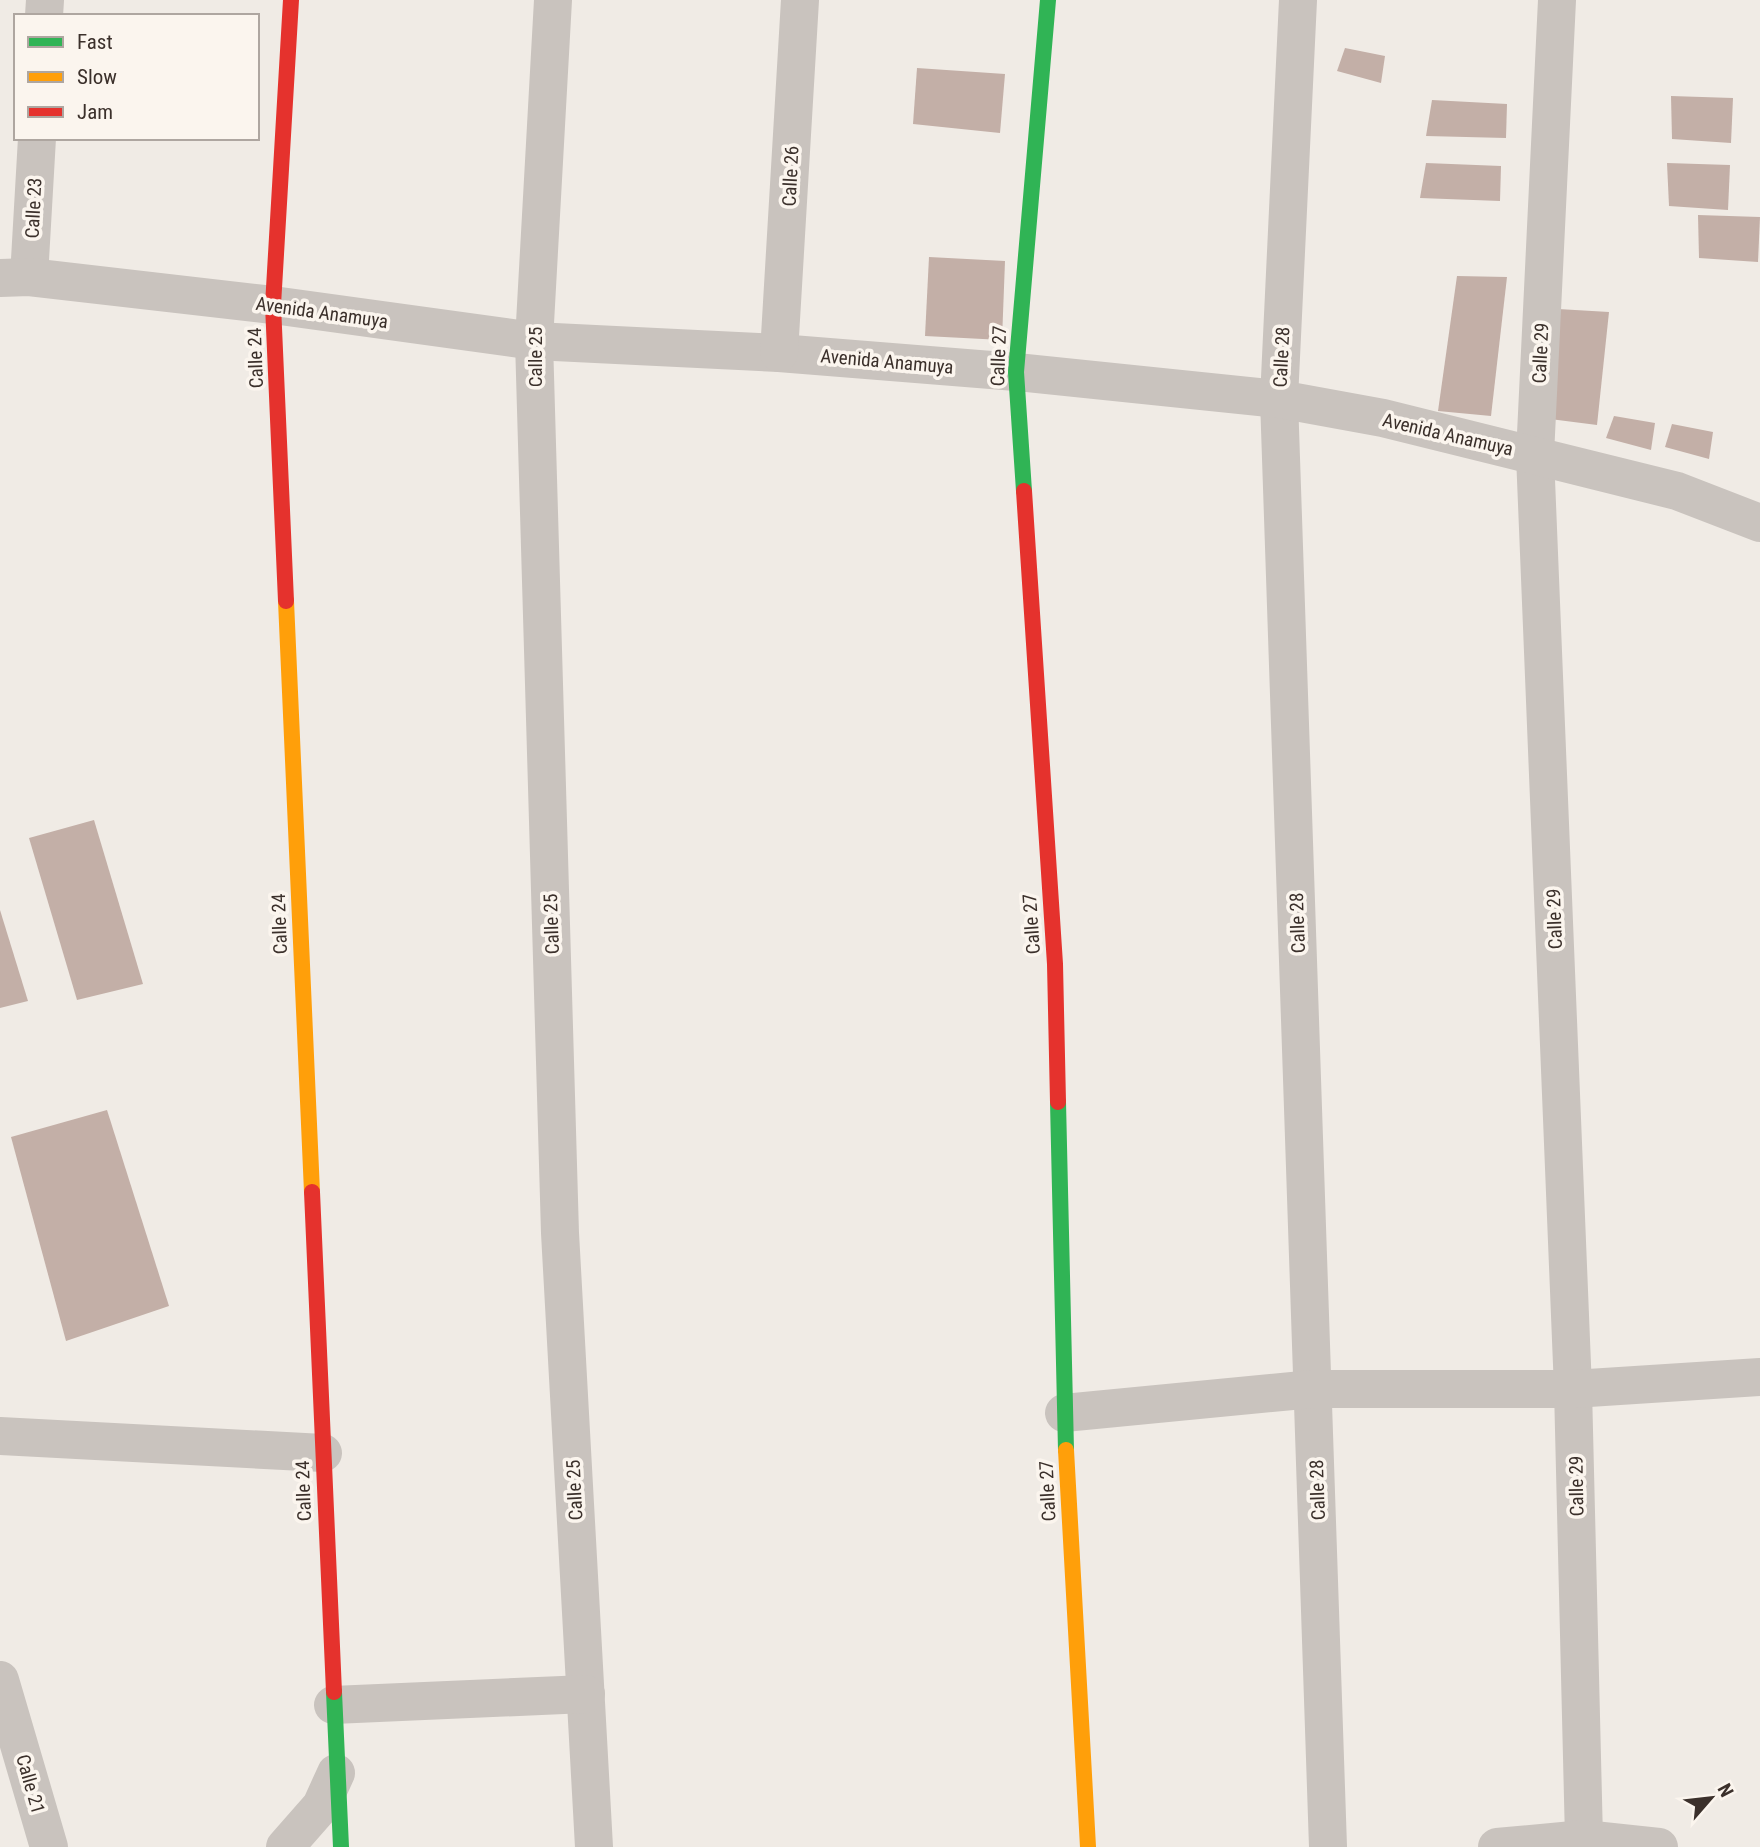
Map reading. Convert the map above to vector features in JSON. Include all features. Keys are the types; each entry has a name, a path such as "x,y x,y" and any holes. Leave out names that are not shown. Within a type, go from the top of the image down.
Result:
{"street":[{"name":"Calle 24","path":"291,0 274,305 341,1847"},
{"name":"Calle 25","path":"553,0 534,341 560,1233 594,1847"},
{"name":"Calle 26","path":"779,353 800,0"},
{"name":"Calle 27","path":"1048,0 1016,372 1055,964 1064,1413 1088,1847"},
{"name":"Calle 28","path":"1298,0 1279,399 1328,1847"},
{"name":"Calle 29","path":"1557,0 1535,455 1573,1389 1584,1839"},
{"name":"Calle 23","path":"14,278 37,140"},
{"name":"Avenida Anamuya","path":"14,278 274,305 534,341 779,353 1016,372 1279,399 1383,418 1677,491 1760,523"},
{"path":"1064,1413 1313,1389 1573,1389 1760,1377"},
{"path":"0,1436 323,1453"},
{"name":"Calle 21","path":"0,1680 49,1847"},
{"path":"333,1705 586,1694"},
{"path":"285,1847 321,1807 336,1773"},
{"path":"1497,1847 1584,1839 1659,1847"}],"building":[{"path":"1345,48 1385,56 1381,83 1337,71"},
{"path":"917,68 1005,74 1000,133 913,124"},
{"path":"1671,96 1733,98 1731,143 1672,139"},
{"path":"1432,100 1507,104 1506,138 1426,136"},
{"path":"1426,163 1501,166 1500,201 1420,198"},
{"path":"1667,163 1730,165 1728,210 1669,206"},
{"path":"1698,215 1760,217 1758,262 1699,258"},
{"path":"929,257 1005,261 1002,340 925,336"},
{"path":"1457,276 1507,277 1491,416 1438,411"},
{"path":"1558,309 1609,312 1597,425 1550,419"},
{"path":"1614,416 1655,423 1651,450 1606,438"},
{"path":"1672,424 1713,432 1709,459 1665,447"},
{"path":"94,820 143,984 77,1000 29,838"},
{"path":"0,910 28,1001 0,1008"},
{"path":"107,1110 169,1306 66,1341 11,1137"}],"traffic: fast":[{"path":"1024,491 1016,372 1048,0"},
{"path":"1058,1102 1066,1450"},
{"path":"334,1692 341,1847"}],"traffic: slow":[{"path":"286,601 312,1192"},
{"path":"1066,1450 1088,1847"}],"traffic: jam":[{"path":"286,601 273,305 291,0"},
{"path":"1024,491 1055,964 1058,1102"},
{"path":"312,1192 334,1692"}]}
